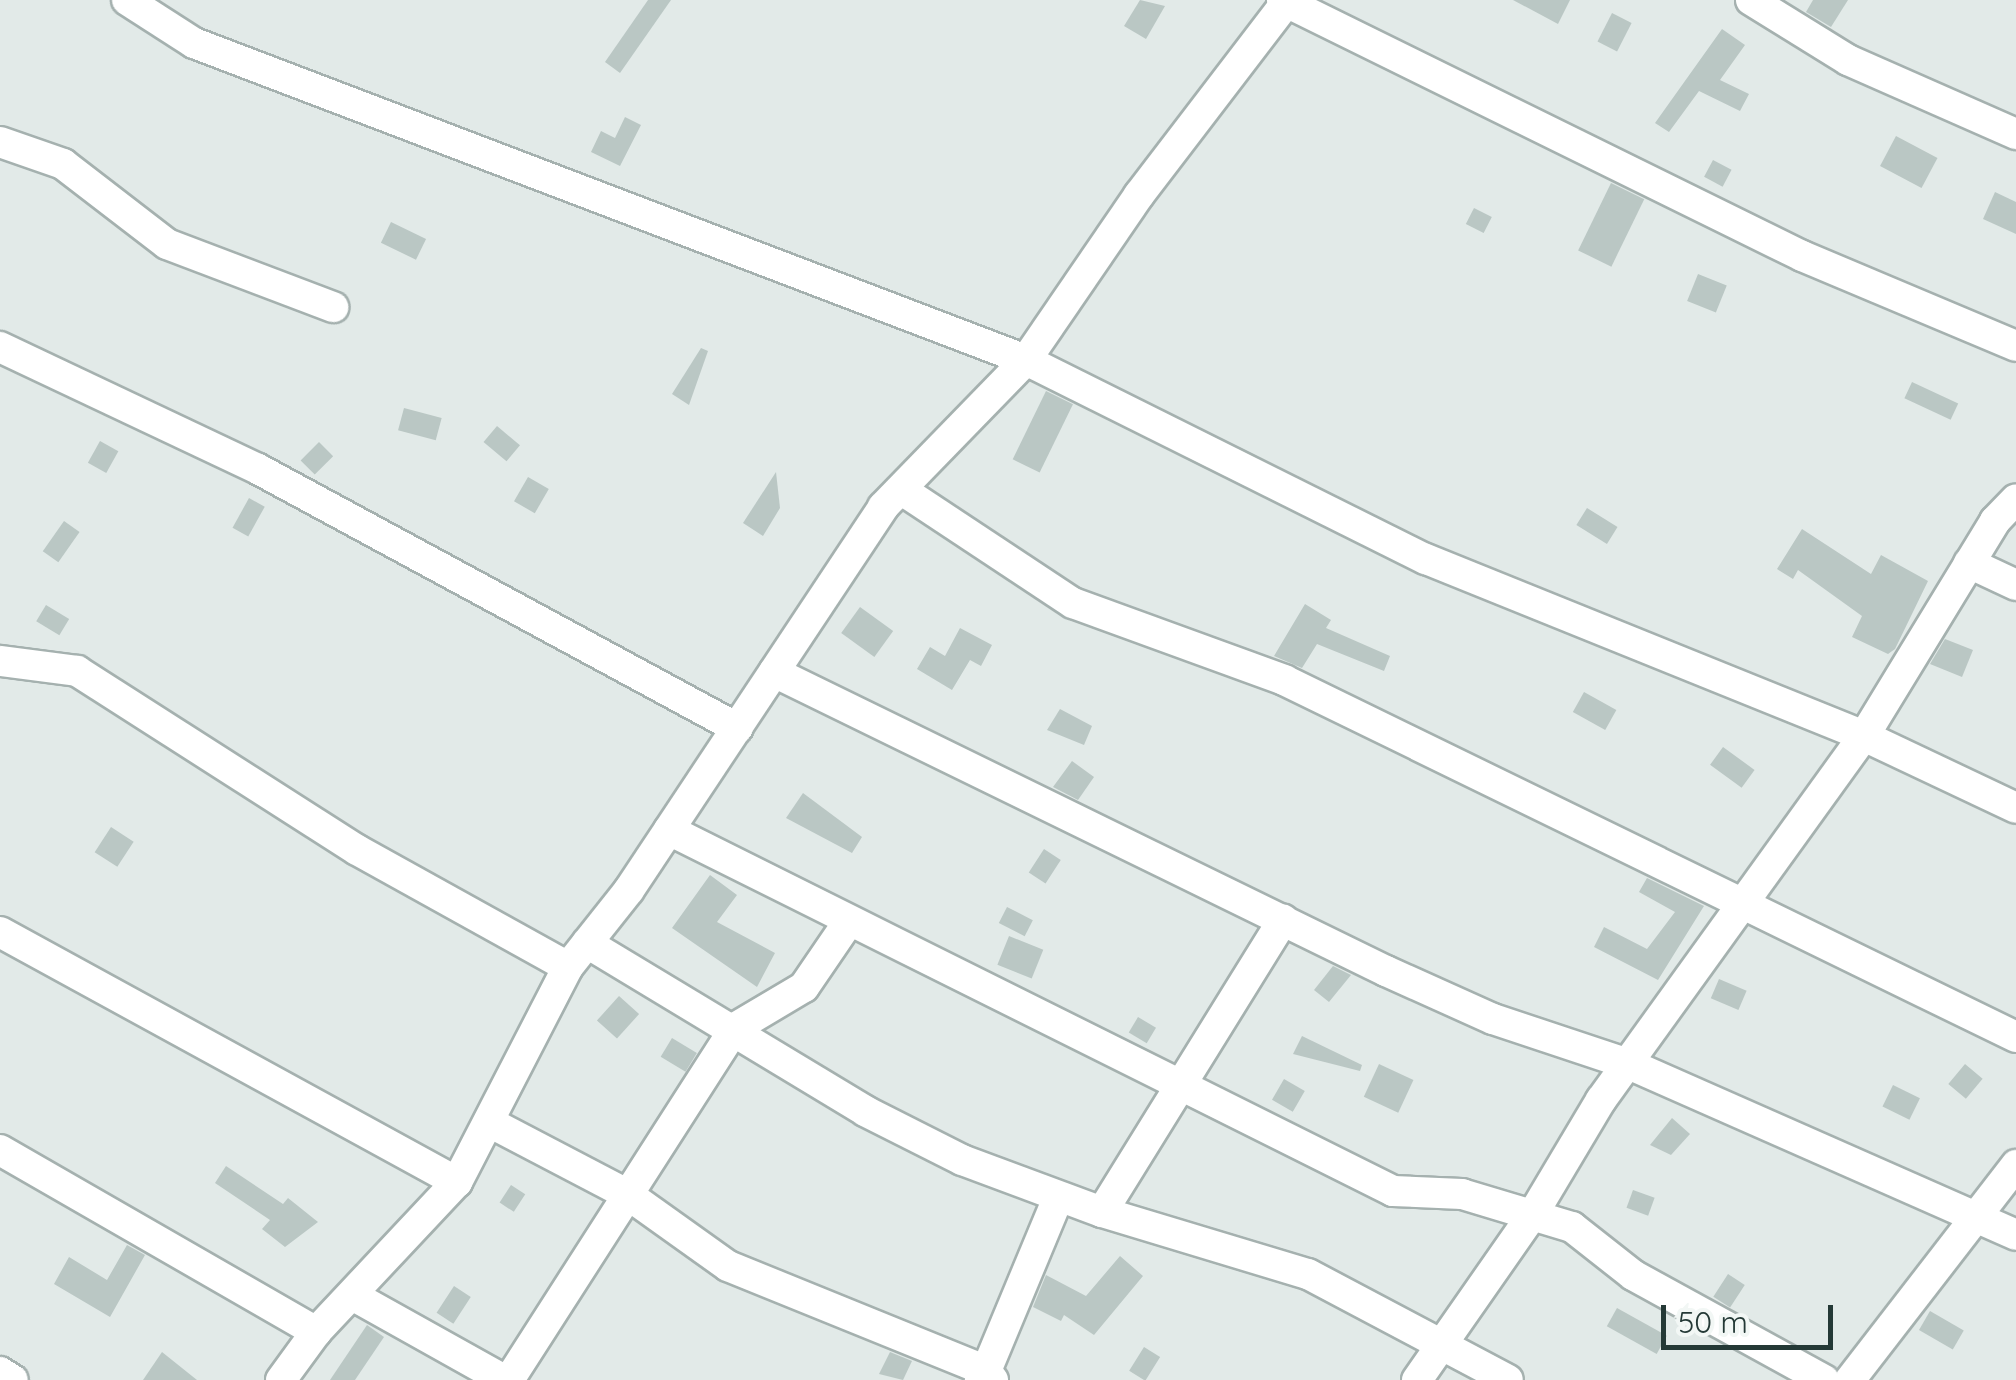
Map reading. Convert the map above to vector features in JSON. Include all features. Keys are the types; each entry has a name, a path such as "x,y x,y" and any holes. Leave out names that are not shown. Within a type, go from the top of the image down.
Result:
{"street":[{"path":"127,0 194,43 1026,360 1426,559 1864,736 2016,808"},
{"path":"1751,0 1848,60 2016,134"},
{"path":"280,1380 316,1332 457,1182 568,967 669,830 883,508 1026,360 1139,196 1286,1 1802,256 2016,346"},
{"path":"0,142 63,164 167,244 334,307"},
{"path":"0,347 258,470 737,728"},
{"path":"902,490 1073,603 1284,680 2016,1037"},
{"path":"1416,1380 1532,1214 1564,1155 1864,736 1970,563 2016,499"},
{"path":"1970,563 2016,585"},
{"path":"0,662 77,671 357,850 568,967"},
{"path":"774,672 1493,1019 1631,1065 2016,1235"},
{"path":"669,830 847,924 1393,1191 1462,1194 1572,1227 1633,1275 1824,1380"},
{"path":"1102,1212 1283,920"},
{"path":"352,1294 506,1380 735,1028 804,987 847,924"},
{"path":"0,932 457,1182"},
{"path":"587,943 735,1028 865,1111 962,1160 1058,1198 1247,1251 1442,1343 1508,1380"},
{"path":"489,1122 626,1194 728,1266 986,1377 1058,1198"},
{"path":"1,1152 316,1332"},
{"path":"1850,1380 2016,1166"},
{"path":"0,1372 14,1380"}],"building":[{"path":"648,0 671,0 620,73 605,62"},
{"path":"1140,0 1165,6 1146,39 1124,26"},
{"path":"1513,0 1570,0 1558,24"},
{"path":"1813,0 1848,0 1831,27 1806,12"},
{"path":"1612,13 1632,23 1617,51 1597,42"},
{"path":"1722,29 1745,45 1720,80 1749,94 1740,111 1699,91 1669,132 1655,123"},
{"path":"625,117 641,125 620,166 591,152 601,131 615,138"},
{"path":"1896,136 1937,158 1922,188 1880,166"},
{"path":"1713,160 1732,170 1723,187 1704,177"},
{"path":"1611,183 1644,199 1611,267 1578,250"},
{"path":"1995,192 2016,202 2016,234 1983,219"},
{"path":"1474,208 1492,217 1484,233 1466,224"},
{"path":"391,222 426,239 416,260 381,243"},
{"path":"1698,274 1727,286 1716,313 1687,301"},
{"path":"701,348 708,351 689,405 672,394"},
{"path":"1912,382 1958,404 1951,420 1904,398"},
{"path":"1046,391 1073,404 1040,472 1013,459"},
{"path":"404,408 442,418 436,440 398,430"},
{"path":"497,426 520,445 506,461 484,442"},
{"path":"100,441 118,451 106,473 88,463"},
{"path":"319,442 333,456 315,475 301,460"},
{"path":"776,472 780,508 763,536 743,523"},
{"path":"528,477 549,489 535,513 514,501"},
{"path":"249,498 265,507 248,536 233,528"},
{"path":"1587,508 1618,527 1607,544 1576,525"},
{"path":"64,521 80,532 58,562 43,551"},
{"path":"1802,529 1871,574 1881,555 1928,581 1895,649 1888,654 1852,637 1862,616 1798,570 1793,579 1777,569"},
{"path":"1305,604 1331,620 1326,628 1390,656 1384,671 1317,644 1302,668 1274,656"},
{"path":"46,605 69,619 59,635 36,621"},
{"path":"860,607 893,631 874,657 841,633"},
{"path":"960,628 992,645 981,666 970,660 952,690 917,669 930,647 945,656"},
{"path":"1945,639 1973,650 1962,677 1930,664"},
{"path":"1584,692 1616,710 1605,730 1573,712"},
{"path":"1060,709 1092,726 1084,745 1047,730"},
{"path":"1723,747 1755,770 1742,788 1710,765"},
{"path":"1072,761 1094,777 1078,800 1053,787"},
{"path":"803,793 862,837 852,853 786,818"},
{"path":"111,827 134,842 117,867 95,852"},
{"path":"1044,849 1061,860 1046,883 1029,872"},
{"path":"710,875 737,895 717,922 775,953 757,987 672,928"},
{"path":"1647,878 1704,906 1658,980 1594,947 1604,927 1647,949 1675,912 1639,892"},
{"path":"1007,907 1033,920 1025,936 999,923"},
{"path":"1009,936 1043,950 1032,979 997,965"},
{"path":"1333,966 1351,975 1329,1002 1314,990"},
{"path":"1719,979 1747,991 1738,1010 1711,998"},
{"path":"619,996 639,1014 617,1039 597,1021"},
{"path":"1138,1017 1156,1028 1147,1043 1129,1032"},
{"path":"1302,1036 1362,1065 1360,1071 1293,1054"},
{"path":"672,1038 697,1053 686,1072 661,1057"},
{"path":"1379,1064 1413,1080 1398,1113 1364,1097"},
{"path":"1965,1064 1983,1079 1966,1099 1948,1084"},
{"path":"1284,1079 1305,1091 1293,1112 1272,1100"},
{"path":"1893,1085 1920,1098 1909,1120 1882,1107"},
{"path":"1672,1118 1690,1134 1671,1155 1650,1145"},
{"path":"226,1166 283,1204 288,1198 318,1222 285,1247 262,1229 270,1220 215,1183"},
{"path":"511,1185 525,1194 514,1212 500,1203"},
{"path":"1633,1190 1655,1198 1648,1216 1627,1208"},
{"path":"127,1245 145,1255 110,1317 54,1284 69,1257 107,1280"},
{"path":"1120,1256 1143,1276 1094,1335 1064,1315 1061,1321 1033,1307 1046,1275 1086,1296"},
{"path":"1728,1274 1745,1285 1730,1308 1713,1297"},
{"path":"454,1286 471,1297 453,1324 437,1313"},
{"path":"1617,1308 1667,1336 1657,1354 1607,1326"},
{"path":"1930,1311 1964,1330 1953,1350 1919,1330"},
{"path":"367,1325 384,1337 355,1380 330,1380"},
{"path":"1144,1347 1160,1357 1146,1380 1129,1371"},
{"path":"162,1352 197,1380 143,1380"},
{"path":"890,1352 912,1361 903,1380 879,1374"}]}
